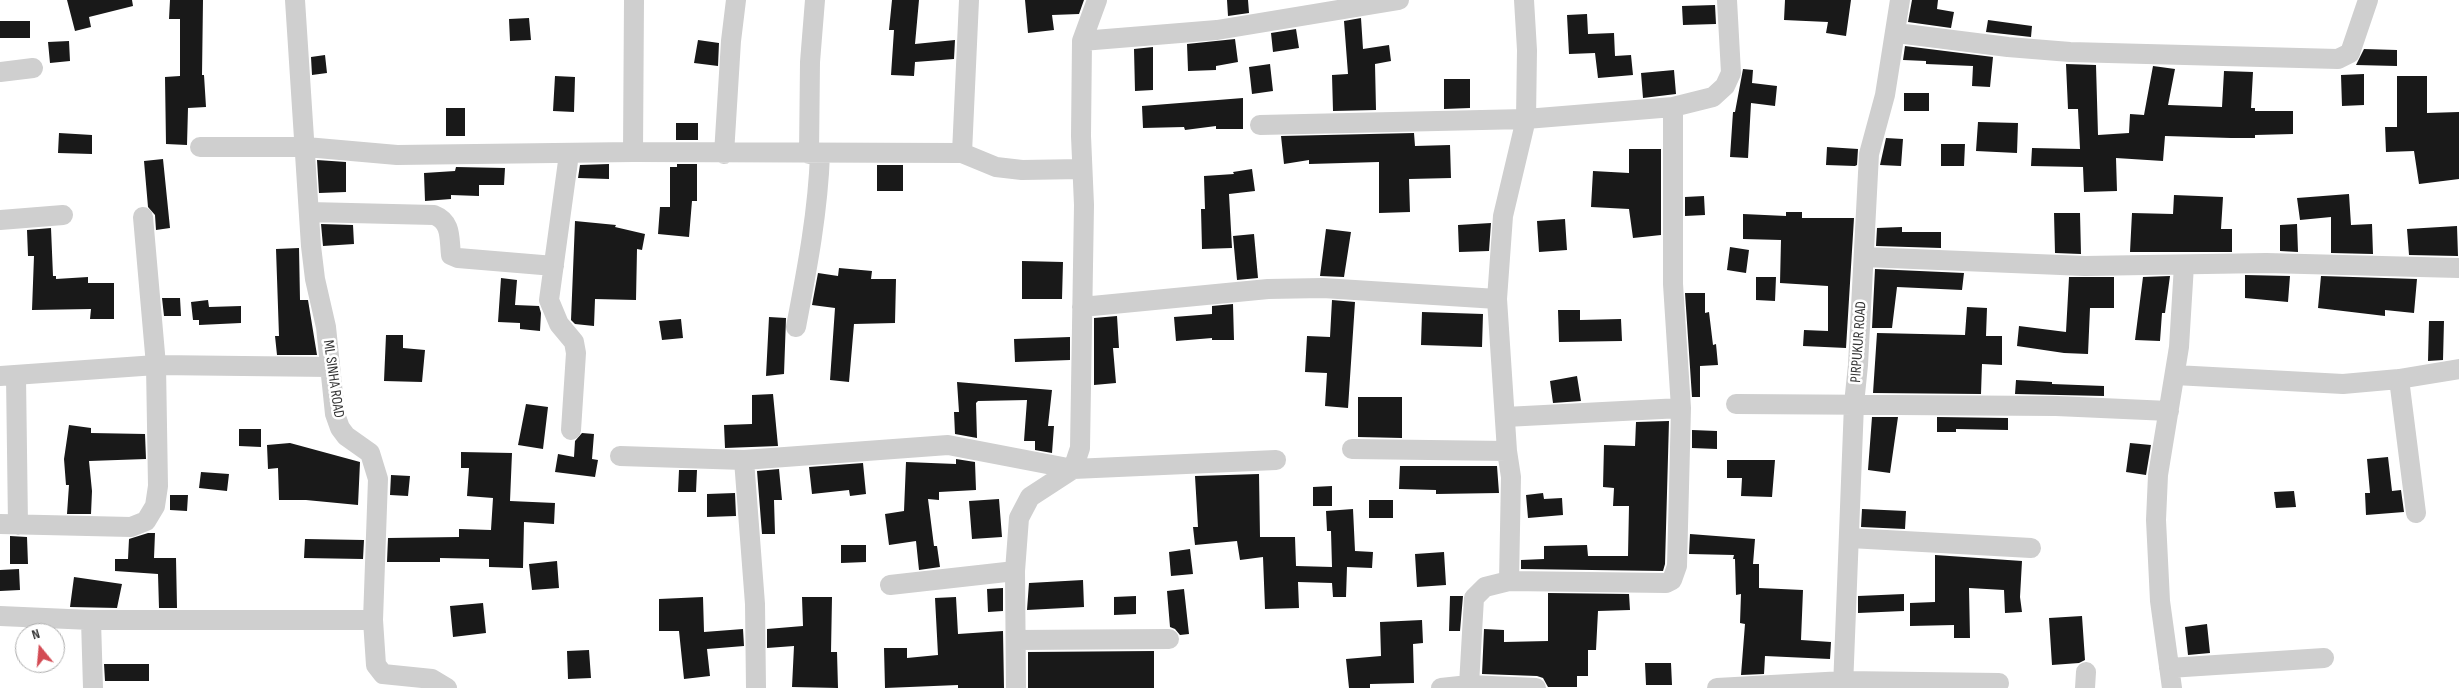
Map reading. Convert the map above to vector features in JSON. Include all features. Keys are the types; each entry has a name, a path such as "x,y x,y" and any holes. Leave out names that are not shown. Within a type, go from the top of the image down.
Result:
{"street":[{"name":"ML SINHA ROAD","path":"295,0 315,279 326,328 335,414 340,428 346,436 370,453 378,479 373,620 376,665 378,671 383,674 432,679 448,688"},
{"path":"633,152 634,0"},
{"path":"724,154 731,41 736,0"},
{"path":"796,327 815,216 810,62 815,0"},
{"path":"962,153 969,0"},
{"path":"1016,688 1015,571 1019,518 1024,505 1040,490 1073,469 1080,448 1082,41 1097,0"},
{"path":"1082,41 1217,30 1399,0"},
{"path":"1509,581 1511,477 1506,451 1497,299 1503,216 1526,119 1527,78 1524,0"},
{"path":"1260,125 1526,119 1673,107 1713,97 1725,86 1732,73 1728,0"},
{"name":"PIRPUKUR ROAD","path":"1843,685 1854,404 1865,256 1869,154 1885,95 1900,0"},
{"path":"1896,33 2008,47 2070,52 2338,59 2350,53 2368,0"},
{"path":"0,72 32,68"},
{"path":"1469,685 1474,598 1485,587 1509,581 1666,583 1672,580 1677,566 1680,408 1673,284 1673,107"},
{"path":"200,147 306,147 397,155 633,152 724,154 962,153 996,167 1022,170 1082,168"},
{"path":"569,154 549,300 559,324 574,342 576,353 571,430"},
{"path":"310,212 434,214 443,218 448,225 452,255 458,258 554,266"},
{"path":"0,220 63,215"},
{"path":"143,217 156,365 158,486 155,506 146,521 131,527 9,525 8,376 156,365 330,366"},
{"path":"1865,256 2085,266 2266,263 2459,268"},
{"path":"2172,688 2160,601 2156,520 2158,475 2175,375 2184,265"},
{"path":"1082,307 1268,289 1323,288 1497,299"},
{"path":"2175,375 2344,384 2399,379 2459,369"},
{"path":"2399,379 2416,513"},
{"path":"1736,404 2056,406 2169,411"},
{"path":"1505,417 1680,408"},
{"path":"620,456 744,460 948,445 1073,469 1276,460"},
{"path":"1352,449 1506,451"},
{"path":"744,460 754,604 756,688"},
{"path":"1850,538 2031,548"},
{"path":"890,585 1015,571"},
{"path":"0,616 91,620 373,620"},
{"path":"91,620 92,688"},
{"path":"1016,640 1169,640"},
{"path":"2169,668 2324,658"},
{"path":"1717,688 1999,683"},
{"path":"1441,688 1469,685 1536,688"}],"building":[{"path":"67,0 132,0 133,6 89,17 91,27 75,31"},
{"path":"170,0 203,0 202,75 204,75 206,107 188,108 187,145 166,144 165,77 180,76 180,19 169,19"},
{"path":"892,0 919,0 915,44 955,40 954,59 915,62 914,76 891,75 894,30 889,30"},
{"path":"1025,0 1084,0 1079,14 1052,15 1054,30 1028,33"},
{"path":"1227,0 1248,0 1249,13 1228,16"},
{"path":"1785,0 1851,0 1846,36 1826,33 1828,22 1784,20"},
{"path":"1912,0 1938,0 1937,9 1954,12 1951,28 1908,22"},
{"path":"1715,5 1716,24 1683,25 1682,6"},
{"path":"1587,14 1588,34 1614,33 1615,56 1631,55 1633,75 1598,78 1595,53 1569,54 1567,15"},
{"path":"529,18 531,40 510,41 509,19"},
{"path":"1361,18 1363,49 1389,45 1391,61 1375,64 1376,110 1333,111 1332,75 1348,74 1344,21"},
{"path":"1988,20 2032,26 2031,37 1986,32"},
{"path":"0,21 30,21 30,38 0,38"},
{"path":"1296,29 1299,48 1273,52 1271,33"},
{"path":"1235,39 1238,62 1216,66 1216,70 1188,71 1187,44"},
{"path":"698,40 719,43 718,66 694,63"},
{"path":"69,41 70,61 50,63 48,42"},
{"path":"1905,46 1993,57 1990,87 1972,86 1973,66 1926,64 1926,61 1903,60"},
{"path":"1153,47 1153,90 1135,91 1134,49"},
{"path":"2364,49 2397,50 2397,66 2356,65"},
{"path":"325,55 327,73 312,75 311,57"},
{"path":"1270,64 1273,91 1252,94 1249,67"},
{"path":"2066,64 2096,65 2098,135 2129,133 2130,114 2144,115 2153,66 2175,69 2168,105 2222,107 2224,71 2253,72 2251,108 2255,108 2255,111 2293,111 2293,134 2255,135 2255,138 2165,136 2163,161 2116,158 2117,191 2084,192 2083,167 2031,166 2032,148 2080,149 2078,109 2068,109"},
{"path":"1743,69 1753,70 1752,83 1777,86 1775,106 1751,103 1748,158 1730,157 1733,112 1735,112"},
{"path":"1674,70 1676,94 1643,98 1641,73"},
{"path":"2364,74 2364,105 2342,106 2341,75"},
{"path":"555,76 575,77 574,112 553,111"},
{"path":"2397,76 2427,76 2427,113 2459,112 2459,179 2419,184 2414,151 2386,152 2385,127 2397,127"},
{"path":"1444,79 1470,79 1470,108 1444,109"},
{"path":"1904,93 1929,93 1929,111 1904,111"},
{"path":"1243,98 1243,129 1216,129 1216,126 1185,130 1184,127 1143,128 1142,106"},
{"path":"446,108 465,108 465,136 446,136"},
{"path":"1978,122 2018,123 2017,153 1976,151"},
{"path":"676,123 698,123 698,140 676,140"},
{"path":"59,133 92,135 92,154 58,153"},
{"path":"1414,133 1415,146 1450,145 1451,178 1409,179 1410,212 1379,213 1379,162 1309,164 1309,160 1284,164 1281,136"},
{"path":"1886,138 1903,139 1901,166 1880,165"},
{"path":"1941,144 1965,144 1964,166 1941,166"},
{"path":"1827,147 1858,149 1857,165 1826,165"},
{"path":"1629,149 1661,149 1661,235 1633,238 1629,209 1591,207 1593,171 1629,173"},
{"path":"163,159 170,228 156,230 155,215 148,207 144,161"},
{"path":"317,160 346,162 346,192 319,193"},
{"path":"609,164 609,179 578,178 580,165"},
{"path":"677,164 697,164 697,201 692,201 689,237 658,234 660,207 670,207 670,167 677,167"},
{"path":"877,165 903,165 903,191 877,191"},
{"path":"456,167 505,168 504,185 479,185 479,196 451,195 451,199 425,201 424,173 455,171"},
{"path":"1252,169 1255,191 1229,194 1232,248 1202,249 1201,209 1205,209 1204,176 1234,174 1233,172"},
{"path":"2349,194 2351,225 2372,224 2373,254 2331,253 2331,217 2300,220 2297,198"},
{"path":"2174,195 2223,197 2221,229 2232,229 2232,252 2130,252 2132,213 2173,214"},
{"path":"1704,196 1705,215 1685,216 1685,197"},
{"path":"1786,212 1802,212 1802,218 1854,218 1846,348 1803,346 1804,330 1828,331 1828,286 1780,283 1781,240 1743,239 1743,214 1786,216"},
{"path":"2054,213 2080,213 2081,254 2055,253"},
{"path":"1565,219 1567,250 1539,252 1537,221"},
{"path":"575,221 616,225 615,227 645,234 642,250 637,249 636,300 595,299 594,326 575,324 571,320"},
{"path":"1491,223 1489,251 1459,252 1458,225"},
{"path":"321,224 353,225 354,244 323,246"},
{"path":"2297,224 2298,252 2280,251 2280,225"},
{"path":"2457,226 2458,256 2409,255 2407,229"},
{"path":"1902,227 1902,232 1941,232 1941,248 1876,246 1877,228"},
{"path":"51,228 53,276 56,276 56,279 88,277 88,283 114,283 114,319 90,319 91,309 32,310 34,256 28,256 27,230"},
{"path":"1326,229 1351,232 1344,277 1320,276"},
{"path":"1254,234 1258,278 1237,280 1233,236"},
{"path":"1730,247 1749,250 1746,273 1727,270"},
{"path":"299,248 300,300 308,300 317,355 277,355 275,336 279,336 276,249"},
{"path":"1022,261 1063,262 1062,299 1022,299"},
{"path":"839,268 872,271 871,279 896,279 895,323 854,324 849,382 830,380 835,308 812,305 818,273 838,276"},
{"path":"1875,269 1964,273 1962,290 1897,287 1892,328 1872,328"},
{"path":"2245,275 2290,276 2288,302 2245,298"},
{"path":"2170,276 2165,313 2162,313 2160,341 2135,340 2143,277"},
{"path":"2321,276 2417,279 2414,313 2385,310 2385,316 2318,308"},
{"path":"1756,277 1776,277 1775,301 1756,300"},
{"path":"2069,277 2114,277 2114,308 2090,308 2088,354 2064,353 2017,346 2019,326 2066,332"},
{"path":"501,278 517,280 515,305 539,306 541,313 540,331 520,329 520,323 498,322"},
{"path":"1685,293 1705,293 1705,313 1709,312 1713,345 1716,344 1718,365 1700,366 1700,397 1692,397"},
{"path":"162,298 180,298 181,316 164,316"},
{"path":"208,300 209,307 241,306 241,323 199,325 199,320 193,320 191,302"},
{"path":"1332,300 1355,302 1348,408 1325,406 1327,373 1305,372 1307,336 1330,337"},
{"path":"1233,304 1234,340 1212,340 1212,338 1176,341 1174,317 1212,314 1212,306"},
{"path":"1967,307 1987,308 1986,336 2002,336 2002,365 1982,364 1981,394 1873,393 1877,333 1965,335"},
{"path":"1558,310 1580,310 1580,320 1621,319 1622,341 1559,342"},
{"path":"1422,312 1483,314 1482,347 1421,345"},
{"path":"1117,316 1119,348 1113,348 1116,383 1094,385 1094,318"},
{"path":"769,317 786,318 784,374 766,376"},
{"path":"681,319 683,338 662,340 659,321"},
{"path":"2429,321 2444,321 2443,360 2428,361"},
{"path":"386,335 403,335 403,348 425,350 422,382 384,381"},
{"path":"1070,337 1070,360 1015,362 1014,339"},
{"path":"1577,376 1581,401 1553,403 1550,381"},
{"path":"2016,380 2052,382 2052,384 2104,386 2104,396 2015,394"},
{"path":"957,382 1052,390 1048,426 1054,426 1052,453 1035,450 1035,441 1024,441 1027,400 978,401 976,403 977,438 955,434 954,412 959,412"},
{"path":"773,394 778,446 725,448 724,425 752,424 752,395"},
{"path":"1358,397 1402,397 1402,438 1358,437"},
{"path":"526,404 548,407 543,449 518,445"},
{"path":"1872,417 1898,417 1890,473 1868,470"},
{"path":"1937,417 2008,418 2008,430 1956,429 1956,432 1937,432"},
{"path":"1669,421 1665,564 1663,571 1521,569 1521,560 1544,559 1544,546 1587,545 1588,556 1628,556 1629,506 1613,506 1614,488 1603,487 1604,445 1635,446 1636,422"},
{"path":"69,425 91,428 91,433 145,434 146,459 89,461 92,491 91,514 67,514 69,485 66,485 64,459"},
{"path":"239,429 261,429 261,447 239,446"},
{"path":"1692,430 1717,431 1717,449 1692,448"},
{"path":"582,433 594,434 592,459 598,460 595,477 555,472 558,454 574,457 575,441"},
{"path":"290,443 360,462 358,505 306,500 279,500 278,468 268,469 267,445"},
{"path":"2130,443 2151,445 2146,475 2126,472"},
{"path":"461,452 512,453 510,501 555,503 554,524 524,522 523,568 489,567 489,559 440,558 440,562 387,562 388,538 459,537 459,529 491,530 493,498 467,496 469,468 461,468"},
{"path":"2388,457 2392,491 2401,490 2404,512 2366,515 2365,493 2370,493 2367,459"},
{"path":"956,459 975,462 976,490 939,492 939,500 928,499 934,546 937,546 940,567 919,570 916,541 889,545 885,514 904,511 906,462 956,464"},
{"path":"1727,460 1775,460 1772,497 1741,496 1742,478 1727,478"},
{"path":"863,463 866,494 850,496 849,490 812,494 809,467"},
{"path":"1400,466 1497,466 1499,493 1436,494 1436,490 1399,489"},
{"path":"779,469 782,500 774,500 775,534 762,534 757,471"},
{"path":"679,470 697,470 696,492 678,492"},
{"path":"201,472 229,474 227,491 199,488"},
{"path":"1259,474 1260,537 1295,537 1296,566 1332,567 1331,531 1327,531 1326,511 1353,509 1355,551 1373,552 1372,568 1347,567 1346,597 1333,597 1332,583 1298,582 1299,608 1265,609 1263,557 1240,560 1237,541 1195,545 1193,527 1198,527 1195,476"},
{"path":"391,475 410,476 408,496 390,495"},
{"path":"1332,486 1332,506 1313,506 1313,487"},
{"path":"2294,491 2296,507 2276,508 2274,492"},
{"path":"735,493 736,516 707,517 707,494"},
{"path":"1543,493 1544,499 1562,498 1563,515 1528,518 1526,495"},
{"path":"170,495 188,495 187,511 170,510"},
{"path":"999,499 1002,537 972,539 969,501"},
{"path":"1369,500 1393,500 1393,518 1369,518"},
{"path":"1862,509 1906,511 1905,529 1861,527"},
{"path":"148,533 155,533 154,558 176,558 177,608 159,608 158,574 115,571 115,559 128,559 129,539"},
{"path":"1690,534 1755,539 1753,564 1759,564 1759,588 1803,590 1801,640 1831,642 1830,659 1765,656 1764,674 1741,675 1745,624 1740,623 1741,594 1736,595 1734,555 1689,554"},
{"path":"10,536 27,537 28,564 10,564"},
{"path":"305,539 364,540 363,559 304,558"},
{"path":"841,545 866,545 866,562 841,563"},
{"path":"1190,549 1193,574 1171,576 1169,552"},
{"path":"1444,552 1446,585 1417,587 1415,554"},
{"path":"1935,555 2022,561 2020,597 2022,612 2005,613 2004,590 1969,588 1970,638 1954,638 1954,625 1910,626 1910,603 1935,602"},
{"path":"557,561 559,588 532,590 529,564"},
{"path":"19,569 20,590 0,591 0,570"},
{"path":"74,577 122,584 117,608 70,607"},
{"path":"1083,580 1084,607 1027,610 1029,583"},
{"path":"1003,588 1003,611 988,612 987,589"},
{"path":"1184,589 1189,634 1180,635 1175,629 1170,627 1167,591"},
{"path":"1548,593 1629,594 1630,610 1598,611 1596,650 1588,650 1588,676 1577,676 1577,687 1548,687 1543,678 1537,676 1482,674 1484,629 1504,630 1504,642 1548,641"},
{"path":"1904,594 1904,611 1858,613 1858,596"},
{"path":"1136,596 1136,614 1114,615 1114,597"},
{"path":"1450,596 1463,596 1460,631 1449,631"},
{"path":"703,597 704,632 743,629 744,646 707,649 710,676 684,679 679,631 659,631 659,599"},
{"path":"802,597 832,597 831,652 837,652 838,688 792,687 794,646 767,648 767,629 803,626"},
{"path":"956,597 958,634 1003,631 1004,688 958,688 958,685 885,688 884,648 907,648 907,658 938,655 935,598"},
{"path":"483,603 486,633 453,637 450,606"},
{"path":"2082,616 2085,660 2079,663 2052,665 2049,618"},
{"path":"1422,620 1423,643 1413,644 1414,683 1370,684 1370,688 1349,688 1346,659 1381,656 1380,622"},
{"path":"2207,624 2210,653 2188,655 2185,627"},
{"path":"589,650 591,678 568,679 567,651"},
{"path":"1154,651 1154,688 1028,688 1028,652"},
{"path":"1645,663 1671,663 1672,685 1646,685"},
{"path":"104,664 149,664 149,681 105,681"}]}
